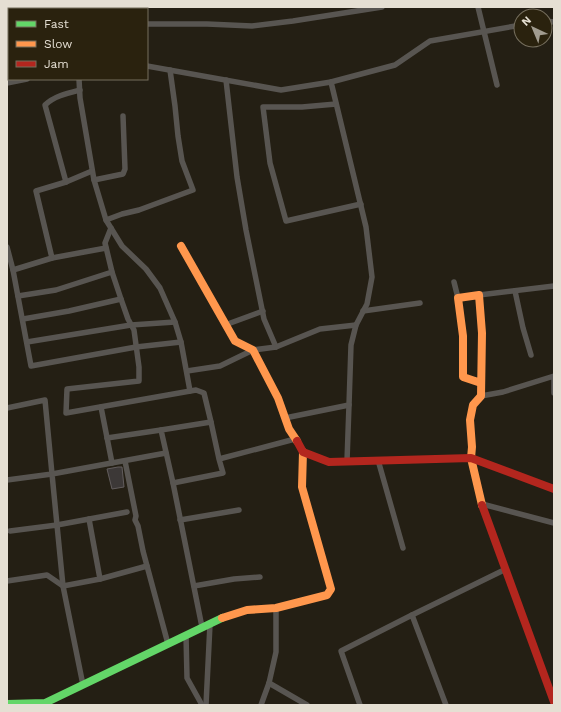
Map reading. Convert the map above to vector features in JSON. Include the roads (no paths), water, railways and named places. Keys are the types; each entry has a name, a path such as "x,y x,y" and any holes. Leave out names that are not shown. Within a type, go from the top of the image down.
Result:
{"street":[{"path":"148,24 252,26 382,7"},
{"path":"478,7 497,85"},
{"path":"148,66 281,90 331,82 395,65 430,41 513,26"},
{"path":"106,220 139,210 193,190 182,161 170,70"},
{"path":"7,83 22,80"},
{"path":"79,80 80,98 92,171 106,220 122,246 146,268 160,288 175,322 181,342 190,391"},
{"path":"226,80 237,177 246,230 264,319 276,347"},
{"path":"331,82 366,227 372,276 367,304 356,325 351,345 347,461"},
{"path":"66,182 45,105 58,96 80,90"},
{"path":"336,104 302,107 263,107 270,163 286,221 361,204"},
{"path":"94,180 123,174 125,170 123,116"},
{"path":"52,258 36,191 66,182 92,171"},
{"path":"111,228 105,244 121,299 128,319 134,330 139,381 67,389 66,413 196,390 204,393 222,472 173,483"},
{"path":"7,704 45,704 206,625 247,610 276,608 327,595 331,589 302,487 303,452 289,429 278,398 253,350 235,341 180,246"},
{"path":"7,247 23,318 31,366 136,347 181,342"},
{"path":"13,270 52,258 106,248"},
{"path":"18,296 56,290 112,272"},
{"path":"454,282 458,298 463,336 462,377 481,382"},
{"path":"458,298 554,286"},
{"path":"515,291 531,356"},
{"path":"479,295 482,326 481,396"},
{"path":"23,318 69,311 121,299"},
{"path":"363,311 420,303"},
{"path":"225,325 263,312"},
{"path":"27,342 131,325 175,322"},
{"path":"187,371 220,366 253,350 276,347 320,329 356,325"},
{"path":"554,392 554,376 503,392 481,396 473,405 470,420 471,458 482,504 554,702"},
{"path":"7,408 45,400 63,586 83,685"},
{"path":"285,418 349,404"},
{"path":"101,407 112,463"},
{"path":"107,438 211,422"},
{"path":"160,430 173,483 194,586 206,625 206,705"},
{"path":"219,459 295,439"},
{"path":"303,452 329,462 471,458 554,488"},
{"path":"7,480 52,474 166,453"},
{"path":"378,460 403,548"},
{"path":"125,461 136,516 135,520 138,526 143,552 168,644"},
{"path":"482,504 554,523"},
{"path":"180,520 239,510"},
{"path":"10,531 57,525 127,512"},
{"path":"88,519 100,579"},
{"path":"7,581 47,575 63,586 100,579 147,566"},
{"path":"360,705 341,651 506,569"},
{"path":"194,586 234,579 260,577"},
{"path":"261,705 269,683 276,652 276,608"},
{"path":"412,615 446,705"},
{"path":"186,635 187,678 202,705"},
{"path":"269,683 307,705"}]}
